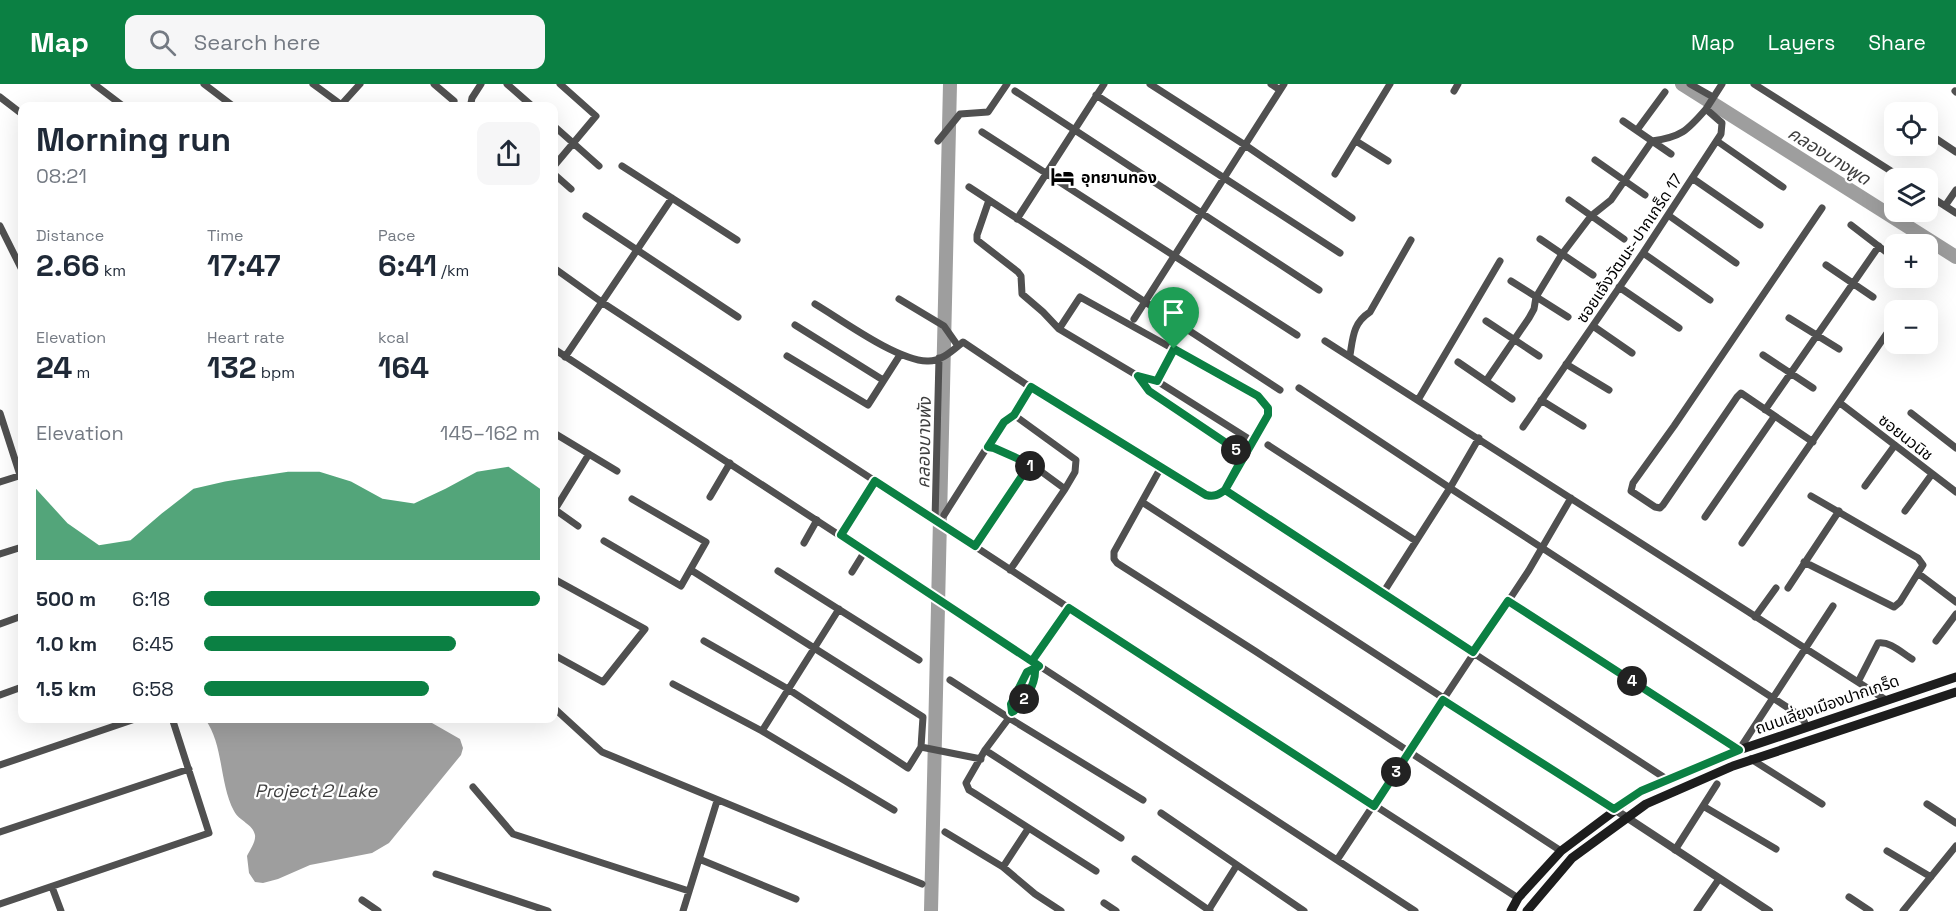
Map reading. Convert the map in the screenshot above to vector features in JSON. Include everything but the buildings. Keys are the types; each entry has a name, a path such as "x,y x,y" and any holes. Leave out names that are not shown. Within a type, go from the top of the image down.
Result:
{"main road":[{"name":"ถนนเลี่ยงเมืองปากเกร็ด","path":"1511,911 1518,898 1561,851 1641,791 1739,750 1956,676"},
{"name":"ถนนเลี่ยงเมืองปากเกร็ด","path":"1531,909 1572,858 1646,804 1751,759 1955,693"}],"street":[{"path":"94,84 118,102"},
{"path":"204,84 228,102"},
{"path":"313,84 336,102"},
{"path":"344,102 360,84"},
{"path":"434,84 454,101"},
{"path":"471,102 481,84"},
{"path":"507,84 527,102"},
{"path":"558,161 597,116 560,84"},
{"path":"938,141 960,114 988,112 1008,84"},
{"path":"1150,84 1352,218"},
{"path":"1134,319 1282,87 1272,84"},
{"path":"1335,174 1390,84"},
{"path":"1690,84 1710,102 1722,123 1723,127 1717,141 1783,187"},
{"path":"1486,381 1534,309 1536,297 1562,254 1591,216 1611,200 1652,141 1672,138 1691,127 1722,84"},
{"path":"1754,84 1886,168"},
{"path":"1017,219 1096,95 1100,85"},
{"path":"1015,91 1319,290"},
{"path":"1637,130 1665,92"},
{"path":"1096,95 1340,253"},
{"path":"0,97 18,111"},
{"path":"1623,120 1671,154"},
{"path":"558,130 599,166"},
{"path":"982,132 1297,335"},
{"path":"1938,140 1956,152"},
{"path":"1356,141 1388,161"},
{"name":"ซอยแจ้งวัฒนะ-ปากเกร็ด 17","path":"1523,427 1717,141"},
{"path":"1595,160 1645,195"},
{"path":"622,166 737,240"},
{"path":"558,178 571,189"},
{"path":"1692,178 1760,225"},
{"path":"969,187 1280,390"},
{"path":"1945,206 1956,189"},
{"path":"566,357 672,198"},
{"path":"1569,200 1624,239"},
{"path":"1938,201 1956,213"},
{"path":"988,203 977,240 1018,272 1021,276 1022,294 1059,329 1138,376 1157,381 1252,441"},
{"path":"1813,442 1741,393 1660,508 1631,491 1633,483 1681,417 1822,208"},
{"path":"1668,215 1736,263"},
{"path":"586,216 738,317"},
{"path":"1851,225 1884,250"},
{"path":"0,226 18,262"},
{"path":"1540,239 1593,275"},
{"path":"1350,356 1354,328 1360,319 1370,312 1412,240"},
{"path":"1765,410 1879,246"},
{"path":"1643,253 1710,300"},
{"path":"1418,400 1500,261"},
{"path":"1826,265 1873,297"},
{"path":"558,271 603,303 1010,570 1518,898"},
{"path":"1511,281 1568,317"},
{"path":"1619,286 1679,328"},
{"path":"814,304 900,355 928,362 947,356 963,342 1160,469 1206,495 1213,497 1225,490 1268,415 1265,402 1080,297 1059,329"},
{"path":"899,299 942,325 958,346"},
{"path":"1790,318 1839,349"},
{"path":"1486,321 1539,356"},
{"path":"795,325 883,380"},
{"path":"1593,326 1632,353"},
{"path":"1742,543 1884,338"},
{"path":"1325,340 1886,700"},
{"path":"1157,381 1174,349"},
{"path":"558,352 866,551 1032,661 1037,668 1415,911"},
{"path":"787,357 868,405 900,355"},
{"path":"1763,355 1813,388"},
{"path":"935,520 939,358"},
{"path":"1458,362 1512,399"},
{"path":"1566,364 1609,390"},
{"path":"1138,376 1149,391 1244,455"},
{"path":"944,515 1004,422 1014,415 1031,387"},
{"path":"1299,388 1801,717 1806,726"},
{"path":"1541,400 1583,426"},
{"name":"ซอยนวนิช","path":"1840,403 1956,492"},
{"path":"0,413 18,466"},
{"path":"1911,413 1956,448"},
{"path":"1010,570 1065,489 1075,472 1076,460 1014,415"},
{"path":"1705,517 1774,417"},
{"path":"558,435 617,471"},
{"path":"1383,593 1479,438"},
{"path":"1268,445 1416,541"},
{"path":"1865,486 1894,445"},
{"path":"988,447 1030,464 1065,489"},
{"path":"558,504 589,454"},
{"path":"710,497 730,463"},
{"path":"975,546 1030,464"},
{"path":"1160,469 1114,552 1114,559 1117,563 1561,851"},
{"path":"1905,511 1932,474"},
{"path":"0,482 18,476"},
{"path":"841,535 875,481"},
{"path":"1225,490 1668,780"},
{"path":"1804,562 1894,607 1900,602 1923,566 1918,558 1811,496"},
{"path":"1337,860 1508,601 1571,498"},
{"path":"604,542 681,586 706,542 632,499"},
{"path":"1142,502 1769,911"},
{"path":"1788,588 1839,511"},
{"path":"558,513 578,526"},
{"path":"804,543 817,520"},
{"path":"0,554 18,548"},
{"path":"852,572 866,551"},
{"path":"691,570 923,717 921,747 908,768 788,689 704,641"},
{"path":"778,571 919,660"},
{"path":"1918,574 1956,602"},
{"path":"558,581 645,629 603,682 558,656"},
{"path":"1755,617 1776,588"},
{"path":"1508,601 1739,750 1833,606"},
{"path":"1032,661 1069,608"},
{"path":"762,730 839,609"},
{"path":"1936,641 1956,614"},
{"path":"0,624 18,617"},
{"path":"1858,682 1878,643 1883,642 1912,660"},
{"path":"1037,668 1027,672 1011,704 1010,715 985,750 966,783 969,790 1096,871"},
{"path":"950,680 1010,715 1143,800"},
{"path":"673,684 762,730 894,810"},
{"path":"0,695 18,688"},
{"path":"558,712 602,752 921,885"},
{"path":"0,765 123,723"},
{"path":"0,904 209,833 174,723"},
{"path":"921,747 981,759"},
{"path":"985,750 1121,838"},
{"path":"1751,759 1822,804"},
{"path":"0,832 189,769"},
{"path":"1675,850 1717,784"},
{"path":"473,787 513,834 689,891"},
{"path":"683,911 717,801"},
{"path":"1927,804 1956,823"},
{"path":"1703,806 1776,849"},
{"path":"1161,813 1305,911"},
{"path":"1003,867 1028,829"},
{"path":"945,832 1003,867 1035,894 1061,911"},
{"path":"1903,911 1956,846"},
{"path":"1887,851 1930,878"},
{"path":"699,859 796,899"},
{"path":"1135,859 1208,911 1237,865"},
{"path":"436,874 548,911"},
{"path":"1697,911 1719,879"},
{"path":"52,887 61,911"},
{"path":"1849,897 1870,911"},
{"path":"362,900 378,911"},
{"path":"1104,903 1116,911"}],"water":[{"name":"Project 2 Lake","path":"207,723 432,723 460,739 463,748 461,755 389,843 372,853 310,865 263,883 255,882 249,873 247,856 254,843 254,831 236,814 229,800 219,752"}],"waterway":[{"name":"คลองบางพัง","path":"931,911 950,84"},
{"name":"คลองบางพูด","path":"1682,84 1956,257"}],"place":[{"name":"อุทยานทอง","path":"1063,177"}],"route":[{"path":"1174,349 1157,381 1138,376 1149,391 1244,455 1225,490 1473,652 1508,601 1739,750 1641,791 1614,809 1443,700 1374,806 1069,608 1032,661 1039,666 1027,672 1011,704 1012,712 1019,708 1036,677 1035,669 1039,666 841,535 875,481 975,546 1030,464 988,447 1004,422 1014,415 1031,387 1160,469 1206,495 1213,497 1219,495 1225,490 1268,415 1268,408 1258,396 1174,349"}]}
